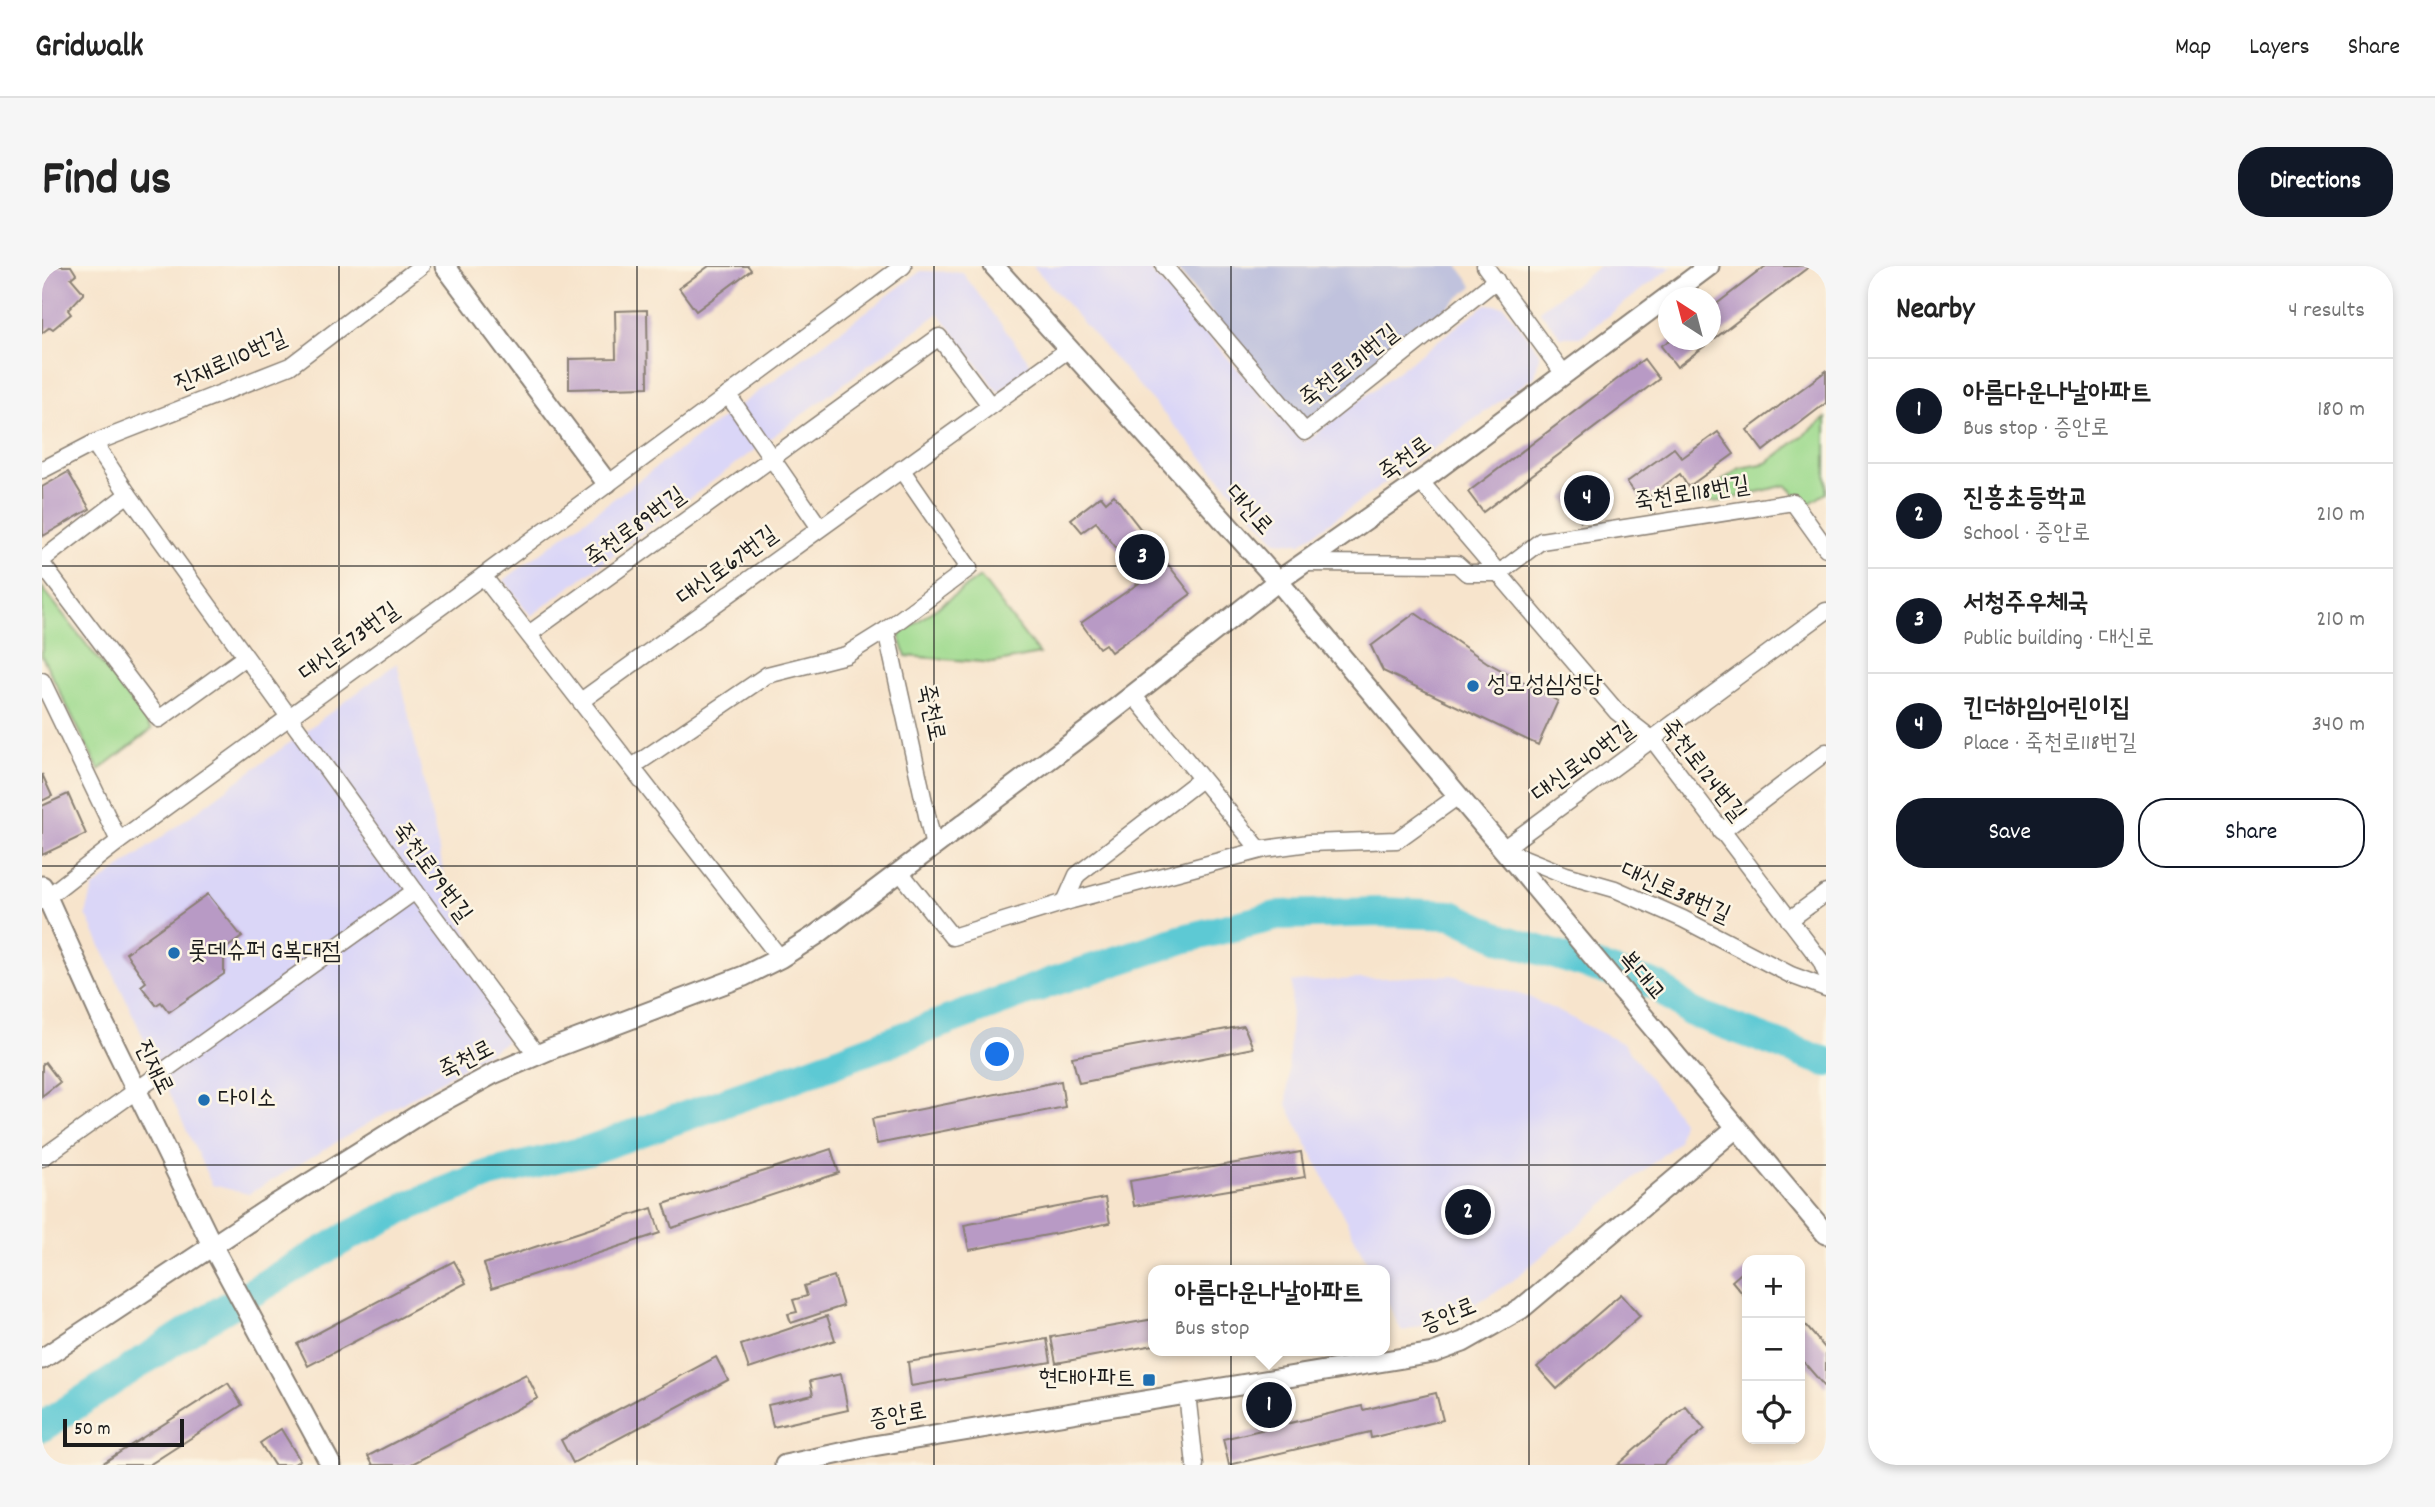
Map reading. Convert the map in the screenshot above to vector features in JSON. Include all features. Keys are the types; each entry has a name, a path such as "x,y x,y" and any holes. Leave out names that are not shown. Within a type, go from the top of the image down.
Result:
{"street":[{"name":"진재로110번길","path":"42,470 94,443 290,366 421,266"},
{"path":"445,266 607,483"},
{"name":"대신로73번길","path":"44,895 484,576 903,266"},
{"name":"대신로","path":"995,266 1278,581 1506,853"},
{"name":"죽천로131번길","path":"1164,266 1305,432 1496,281"},
{"path":"1485,266 1564,374"},
{"name":"죽천로","path":"42,1359 423,1112 493,1074 537,1055 744,976 780,958 816,935 1133,695 1278,581 1420,481 1709,266"},
{"path":"771,459 939,337 990,405"},
{"name":"대신로67번길","path":"581,701 1069,349"},
{"path":"728,395 820,528"},
{"path":"94,443 289,718"},
{"name":"죽천로89번길","path":"529,634 771,459"},
{"path":"632,767 767,675 846,655 887,630 969,568 901,469"},
{"name":"죽천로124번길","path":"1420,481 1617,712 1653,740 1821,961 1826,973"},
{"path":"128,494 42,562 159,719 245,657"},
{"name":"죽천로118번길","path":"1499,573 1541,541 1793,502 1826,548"},
{"path":"1304,563 1457,564 1467,573 1499,573"},
{"path":"484,576 780,958"},
{"name":"대신로40번길","path":"1506,853 1826,611"},
{"name":"죽천로","path":"887,630 934,846"},
{"path":"42,681 119,841"},
{"path":"1133,695 1260,850"},
{"name":"죽천로79번길","path":"289,718 537,1055"},
{"path":"1721,832 1826,752"},
{"path":"1065,902 1077,875 1201,779"},
{"path":"900,872 953,937 1065,902 1260,850 1308,843 1397,840 1458,796"},
{"name":"대신로38번길","path":"1506,853 1615,889 1684,919 1791,975 1826,988"},
{"name":"복대교","path":"1506,853 1735,1128"},
{"path":"42,1158 415,891"},
{"path":"1789,920 1826,893"},
{"name":"진재로","path":"44,895 213,1247 331,1465"},
{"path":"1735,1128 1826,1234"},
{"name":"증안로","path":"785,1465 852,1450 1433,1353 1463,1342 1521,1309 1735,1128"},
{"path":"1187,1394 1195,1465"}],"shaded area":[{"path":"1033,266 1146,266 1304,443 1486,304 1504,306 1540,353 1535,376 1301,543 1276,541"},
{"path":"1174,266 1458,266 1473,286 1302,425"},
{"path":"1600,266 1673,266 1580,337 1561,337 1539,310"},
{"path":"921,271 962,272 1033,367 998,392 939,313 531,616 504,580"},
{"path":"397,663 450,899 485,968 506,1042 249,1194 212,1185 86,914 93,888"},
{"path":"1451,975 1529,997 1624,1044 1682,1121 1678,1142 1511,1282 1464,1311 1402,1332 1390,1308 1390,1265 1368,1265 1287,1105 1292,982"}],"green space":[{"path":"1826,418 1826,493 1807,505 1786,485 1722,501 1692,503 1740,468 1767,463"},
{"path":"980,577 1039,654 994,663 906,656 899,635"},
{"path":"42,587 152,729 99,770 42,656"}],"building":[{"path":"42,266 71,266 76,274 71,278 84,293 68,310 71,314 53,329 50,327 42,333"},
{"path":"709,266 748,266 751,270 696,311 679,288"},
{"path":"1766,266 1810,266 1721,334 1721,301"},
{"path":"647,310 648,387 569,389 569,359 616,358 615,311"},
{"path":"1664,350 1699,350 1677,367"},
{"path":"1644,359 1659,379 1483,512 1468,492"},
{"path":"1826,371 1826,403 1763,451 1747,430"},
{"path":"1718,432 1734,454 1688,487 1680,474 1642,502 1627,482 1674,448 1682,458"},
{"path":"68,472 90,509 43,536 42,487"},
{"path":"1593,476 1610,499 1581,521 1563,498"},
{"path":"1114,495 1191,594 1111,652 1105,644 1099,648 1081,623 1142,581 1096,522 1082,532 1071,519 1101,496 1106,502"},
{"name":"성모성심성당","path":"1415,613 1488,663 1558,701 1538,745 1383,671 1371,646"},
{"path":"42,774 52,796 42,801"},
{"path":"68,794 86,834 42,855 42,806"},
{"name":"롯데슈퍼 G복대점","path":"208,894 242,937 221,952 224,957 224,974 169,1012 161,1002 156,1005 141,986 146,982 126,953"},
{"path":"1244,1026 1253,1048 1079,1083 1072,1057"},
{"path":"45,1062 60,1082 42,1096 42,1065"},
{"path":"1061,1081 1065,1107 877,1144 872,1119"},
{"path":"831,1149 839,1173 672,1228 664,1204"},
{"path":"1301,1152 1305,1177 1134,1206 1130,1181"},
{"path":"1105,1198 1110,1223 969,1250 964,1225"},
{"path":"652,1208 660,1233 492,1288 484,1264"},
{"path":"454,1261 466,1283 308,1366 297,1344"},
{"path":"1742,1272 1742,1293 1732,1281"},
{"path":"834,1276 843,1306 791,1323 788,1314 797,1312 793,1300 807,1296 804,1286"},
{"path":"1621,1294 1640,1316 1557,1389 1537,1367"},
{"path":"827,1316 835,1340 749,1369 741,1345"},
{"path":"1148,1320 1148,1346 1056,1363 1051,1337"},
{"path":"1805,1325 1826,1349 1826,1388 1805,1364"},
{"path":"1047,1339 1051,1362 911,1386 908,1362"},
{"path":"716,1357 728,1380 573,1463 561,1440"},
{"path":"526,1374 538,1398 410,1465 373,1465 368,1456"},
{"path":"841,1374 848,1410 773,1427 768,1405 813,1395 810,1381"},
{"path":"228,1383 242,1405 149,1465 100,1465"},
{"path":"1436,1393 1443,1420 1371,1438 1370,1432 1229,1465 1223,1439 1362,1406 1363,1410"},
{"path":"1685,1406 1705,1429 1663,1465 1617,1465"},
{"path":"281,1429 300,1460 293,1465 274,1465 260,1443"}],"waterway":[{"path":"42,1427 204,1321 347,1237 411,1205 489,1174 589,1150 1052,982 1183,939 1281,915 1380,912 1452,915 1503,939 1658,986 1691,1012 1826,1062"}],"place":[{"name":"킨더하임어린이집","path":"1587,498"},
{"name":"서청주우체국","path":"1142,557"},
{"name":"성모성심성당","path":"1473,686"},
{"name":"롯데슈퍼 G복대점","path":"174,953"},
{"name":"다이소","path":"204,1100"},
{"name":"진흥초등학교","path":"1468,1212"},
{"name":"현대아파트","path":"1149,1380"},
{"name":"아름다운나날아파트","path":"1269,1405"}]}
